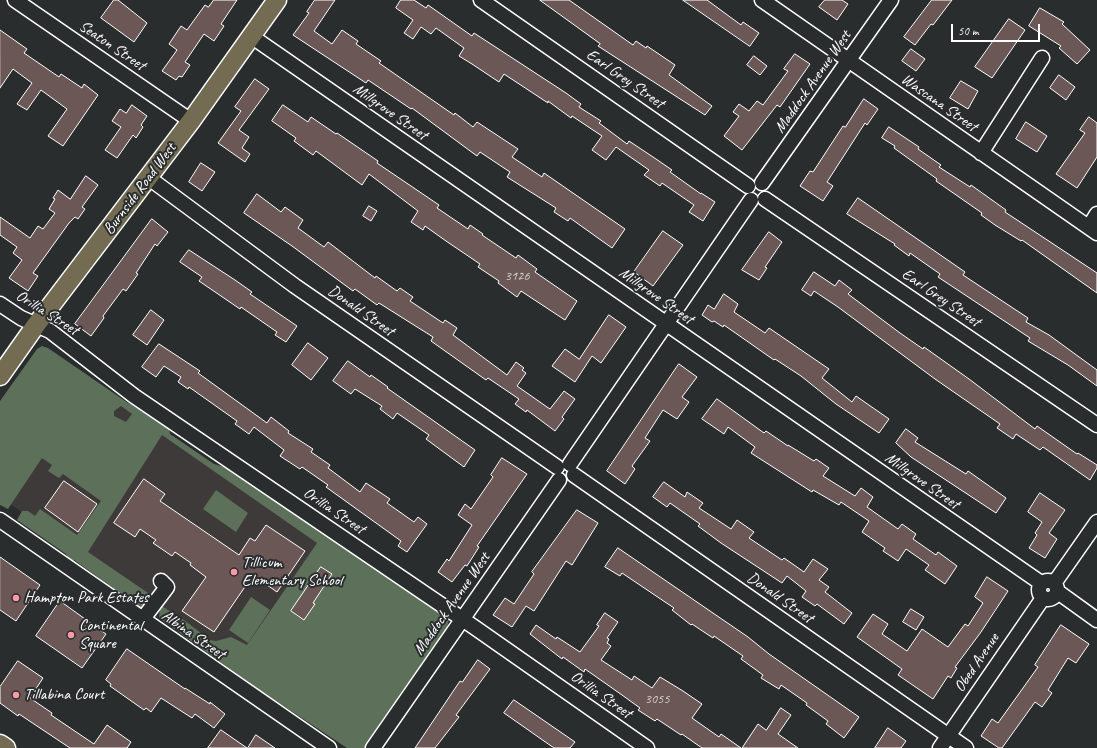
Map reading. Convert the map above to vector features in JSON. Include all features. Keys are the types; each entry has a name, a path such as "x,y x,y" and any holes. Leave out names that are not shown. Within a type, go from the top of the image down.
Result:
{"main road":[{"name":"Burnside Road West","path":"0,376 36,325 191,121 277,0"},
{"path":"0,366 36,325"},
{"path":"0,744 6,748"}],"street":[{"name":"Seaton Street","path":"15,0 191,121"},
{"name":"Earl Grey Street","path":"481,0 748,186"},
{"name":"Wascana Street","path":"762,0 1093,230"},
{"name":"Maddock Avenue West","path":"762,183 891,0"},
{"name":"Millgrove Street","path":"252,36 666,324 1051,586 1097,620"},
{"path":"981,153 1042,58"},
{"name":"Donald Street","path":"149,178 295,286 966,748"},
{"path":"754,182 762,183 768,192 765,198 757,203 750,200 746,192 748,186 754,182"},
{"name":"Earl Grey Street","path":"765,198 1097,425"},
{"name":"Maddock Avenue West","path":"372,748 565,471 750,200"},
{"path":"1093,230 1097,214"},
{"name":"Orillia Street","path":"0,304 21,318 50,331 134,396 462,619 647,748"},
{"name":"Albina Street","path":"0,520 142,620 329,748"},
{"path":"1051,586 1097,522"},
{"path":"142,620 167,587 161,581"},
{"name":"Obed Avenue","path":"940,748 1043,598 1039,589 1051,586"}],"shaded area":[{"name":"Tillicum Elementary School","path":"0,405 121,406 437,625 356,741 0,497"}],"green space":[{"path":"42,346 48,348 128,403 140,407 169,429 170,434 214,464 232,469 449,619 446,633 367,748 347,748 258,689 159,618 160,605 184,620 210,640 216,641 231,637 247,645 317,543 162,435 88,552 151,595 153,598 141,608 74,560 71,563 66,554 17,520 22,511 28,511 35,516 40,509 77,535 101,501 63,474 59,478 48,471 52,465 42,458 8,509 0,505 0,401 37,349","holes":["121,406 132,414 126,422 114,416 114,411"]},
{"path":"216,490 248,513 236,532 203,509"},
{"path":"251,597 270,610 248,643 229,630"}],"building":[{"path":"114,0 118,0 147,23 134,42 101,18"},
{"path":"214,0 237,0 221,24 224,26 214,41 204,34 185,62 190,65 182,77 179,76 176,80 162,71 177,50 169,44 181,26 187,30 205,5 208,7"},
{"path":"315,0 335,0 314,31 332,44 342,30 358,41 356,44 381,61 379,63 454,115 455,113 473,127 477,122 518,149 512,157 542,177 544,173 625,229 612,248 570,218 568,221 554,212 556,208 507,177 510,172 480,152 477,156 412,108 411,109 368,80 366,83 293,35 309,13 307,12"},
{"path":"401,0 414,0 426,8 428,5 472,36 474,33 566,93 581,104 579,107 601,121 599,123 627,144 629,141 672,170 670,172 715,202 703,221 689,212 694,205 662,183 660,186 644,175 649,170 616,147 606,160 592,150 602,136 572,116 571,118 548,101 548,103 504,74 499,82 459,56 464,48 436,28 431,34 421,27 413,39 404,33 413,20 396,8"},
{"path":"540,0 569,0 633,45 636,41 646,48 647,46 675,65 669,75 712,106 705,115 598,46 600,44"},
{"path":"683,0 707,0 741,25 743,22 759,33 750,46"},
{"path":"825,0 842,0 848,4 837,20 819,7"},
{"path":"932,0 952,0 933,25 931,24 915,45 904,37"},
{"path":"1040,8 1064,22 1062,24 1090,50 1077,64 1059,48 1061,46 1029,26"},
{"path":"1009,19 1025,30 992,78 975,67"},
{"path":"0,30 27,49 24,53 59,77 61,74 82,88 84,84 98,95 63,146 48,136 67,109 41,90 27,110 17,104 32,83 13,69 0,88"},
{"path":"911,49 925,59 916,71 902,61"},
{"path":"795,54 810,64 780,107 777,105 742,150 724,136 739,116 733,112 739,104 749,111 757,101 763,105 788,71 784,69"},
{"path":"754,56 767,66 760,75 747,65"},
{"path":"1059,75 1075,87 1066,100 1050,88"},
{"path":"255,79 269,89 239,130 249,137 242,148 250,154 245,162 218,143 241,111 235,107"},
{"path":"961,81 978,91 968,109 950,98"},
{"path":"864,99 878,109 867,125 865,123 827,182 833,186 823,201 800,186 810,171 813,172 843,126 845,127"},
{"path":"132,105 147,116 141,125 143,127 136,138 133,135 117,158 105,150 121,127 112,121 120,109 126,113"},
{"path":"283,105 308,122 311,117 336,134 337,133 378,161 377,163 439,205 437,208 468,229 470,225 516,258 518,255 537,269 535,272 577,301 565,320 521,291 517,297 498,283 499,281 478,267 480,264 425,226 423,230 411,222 418,211 369,174 362,185 316,151 313,155 294,141 296,138 272,121"},
{"path":"1089,117 1097,123 1097,157 1077,188 1056,174 1085,133 1080,130"},
{"path":"1026,122 1047,136 1037,152 1016,139"},
{"path":"889,127 919,147 918,149 941,165 939,167 970,187 971,185 1006,210 1005,212 1097,273 1097,293 1022,240 1021,241 981,215 982,213 936,181 937,179 894,148 895,146 882,138"},
{"path":"201,163 215,172 202,191 189,182"},
{"path":"86,176 98,185 82,207 85,209 78,219 75,217 69,223 33,273 38,276 28,291 9,278 22,260 13,253 17,247 0,235 0,217 30,238 38,226 43,229 55,213 49,209 58,190 70,199"},
{"path":"257,194 281,212 285,207 303,220 298,228 324,247 328,242 375,278 376,276 397,291 400,288 413,297 410,301 443,323 445,320 457,328 453,335 507,375 516,362 524,368 522,370 526,373 517,386 550,409 564,391 575,399 562,417 564,419 555,431 527,410 526,412 515,404 519,399 488,378 486,380 431,341 433,337 379,303 377,305 355,289 353,291 244,213"},
{"path":"858,198 965,272 963,275 1028,318 1026,322 1049,335 1097,370 1097,386 1068,365 1028,341 1030,338 938,277 940,274 910,253 909,256 894,245 895,244 847,214"},
{"path":"369,206 377,211 371,221 363,216"},
{"path":"152,219 168,232 157,246 155,244 136,273 138,274 126,291 123,289 103,316 104,318 91,336 75,324"},
{"path":"663,231 683,245 653,286 634,272"},
{"path":"769,232 782,242 765,267 767,268 759,280 742,270"},
{"path":"189,250 235,280 252,292 250,294 297,326 286,342 275,335 277,332 241,307 240,309 199,281 202,277 180,262"},
{"path":"814,272 835,286 839,280 852,290 848,294 900,333 923,349 924,347 969,379 1035,429 1037,426 1077,454 1078,453 1097,465 1097,468 1090,480 1043,447 1040,450 1016,434 1013,439 997,428 1000,424 935,379 838,307 814,291 811,296 802,290"},
{"path":"724,294 738,304 734,312 765,333 769,328 829,369 822,378 852,402 856,396 889,419 879,433 836,404 801,376 775,359 774,360 724,325 723,327 714,321 712,322 702,315 708,305 714,309"},
{"path":"151,310 164,320 147,345 133,335"},
{"path":"609,315 626,327 601,363 592,356 575,382 552,366 565,349 579,359"},
{"path":"308,343 328,358 311,380 292,365"},
{"path":"159,344 200,371 198,373 267,423 271,417 289,431 288,433 313,449 311,452 330,465 328,468 360,492 366,483 390,499 387,503 414,522 418,517 427,524 407,552 398,546 401,541 326,487 328,485 302,467 300,469 280,456 284,450 254,427 249,434 235,424 237,421 189,387 188,389 178,382 181,377 164,366 156,377 142,367"},
{"path":"348,361 370,377 371,375 475,450 464,467 426,439 429,435 397,413 393,419 380,409 382,406 355,389 351,394 333,381"},
{"path":"679,364 697,377 682,397 689,402 677,419 663,410 645,438 650,441 632,466 635,469 625,484 607,471"},
{"path":"717,399 764,433 766,431 788,446 814,461 816,459 829,468 823,476 855,496 861,488 873,497 867,507 898,529 902,524 916,534 913,539 936,555 938,552 957,566 945,584 925,570 929,565 906,549 898,561 883,551 885,548 862,532 869,521 841,502 839,505 813,490 812,492 751,453 755,447 728,427 724,434 702,419"},
{"path":"906,429 918,438 915,442 966,474 968,471 1006,498 996,513 911,457 896,443"},
{"path":"502,458 527,474 477,546 479,547 467,566 465,565 452,582 438,572 447,559 449,561 472,525 458,515 465,504 471,509 493,477 491,475"},
{"path":"144,479 165,494 160,501 239,555 250,538 255,541 266,525 305,551 277,592 253,575 214,632 182,611 206,577 190,565 191,563 175,552 172,556 153,543 156,540 140,529 135,537 114,523"},
{"path":"64,481 97,504 78,532 45,508"},
{"path":"664,482 685,497 687,492 703,503 699,508 731,529 737,520 754,532 749,538 782,560 784,558 804,572 813,559 828,569 819,580 829,587 825,592 852,613 844,624 817,604 815,606 802,597 806,591 787,576 782,583 721,543 698,526 700,524 670,503 667,507 653,497"},
{"path":"1040,493 1065,510 1049,533 1057,539 1045,558 1029,548 1037,535 1035,533 1042,522 1028,512"},
{"path":"577,510 598,523 572,565 566,561 534,611 526,606 512,627 493,615 505,598 514,604 534,574 532,572"},
{"path":"618,548 748,637 769,654 859,717 844,738 826,724 828,721 806,705 807,703 781,685 779,689 761,678 763,675 741,659 743,656 714,636 713,638 692,624 691,625 672,610 674,608 622,573 620,576 605,567"},
{"name":"Hampton Park Estates","path":"0,557 40,585 16,621 0,610"},
{"path":"321,567 332,574 304,620 291,611"},
{"path":"987,577 1008,591 981,632 955,667 957,668 951,678 948,676 933,699 898,675 902,669 857,637 873,614 888,624 882,634 907,651 922,629 948,647 965,624 968,626 983,603 975,597"},
{"name":"Continental Square","path":"60,601 106,634 82,668 36,636"},
{"path":"911,609 924,617 916,630 903,622"},
{"path":"605,613 618,622 607,638 609,639 607,643 611,646 601,660 632,680 634,676 652,688 660,677 683,691 702,704 692,718 719,737 721,734 741,748 702,748 657,719 655,721 638,710 640,708 622,695 585,669 584,672 563,657 562,659 530,634 536,625 556,639 557,637 580,652 599,626 597,625"},
{"path":"1061,625 1089,644 1076,663 1068,658 1048,690 1052,693 1042,707 1035,702 1002,748 999,748 981,736 992,719 998,723 1038,667 1035,665"},
{"path":"127,649 185,689 210,704 210,702 225,714 214,728 195,714 192,718 161,698 151,712 146,708 144,710 110,686 111,684 106,680"},
{"path":"478,660 490,669 456,715 459,717 435,748 415,748 460,681 462,682"},
{"path":"18,661 43,678 30,698 52,713 51,715 94,744 107,725 131,742 127,748 70,748 19,714 18,716 0,703 0,687"},
{"path":"514,700 575,742 570,748 554,748 504,713"},
{"path":"781,708 791,715 778,734 798,748 742,748 758,724 766,730"},
{"path":"888,728 906,741 901,748 875,748"},
{"path":"221,730 247,748 208,748"},
{"path":"256,735 275,748 248,748"}],"place":[{"name":"Tillicum Elementary School","path":"234,572"},
{"name":"Hampton Park Estates","path":"16,598"},
{"name":"Continental Square","path":"71,635"},
{"name":"Tillabina Court","path":"16,695"}]}
